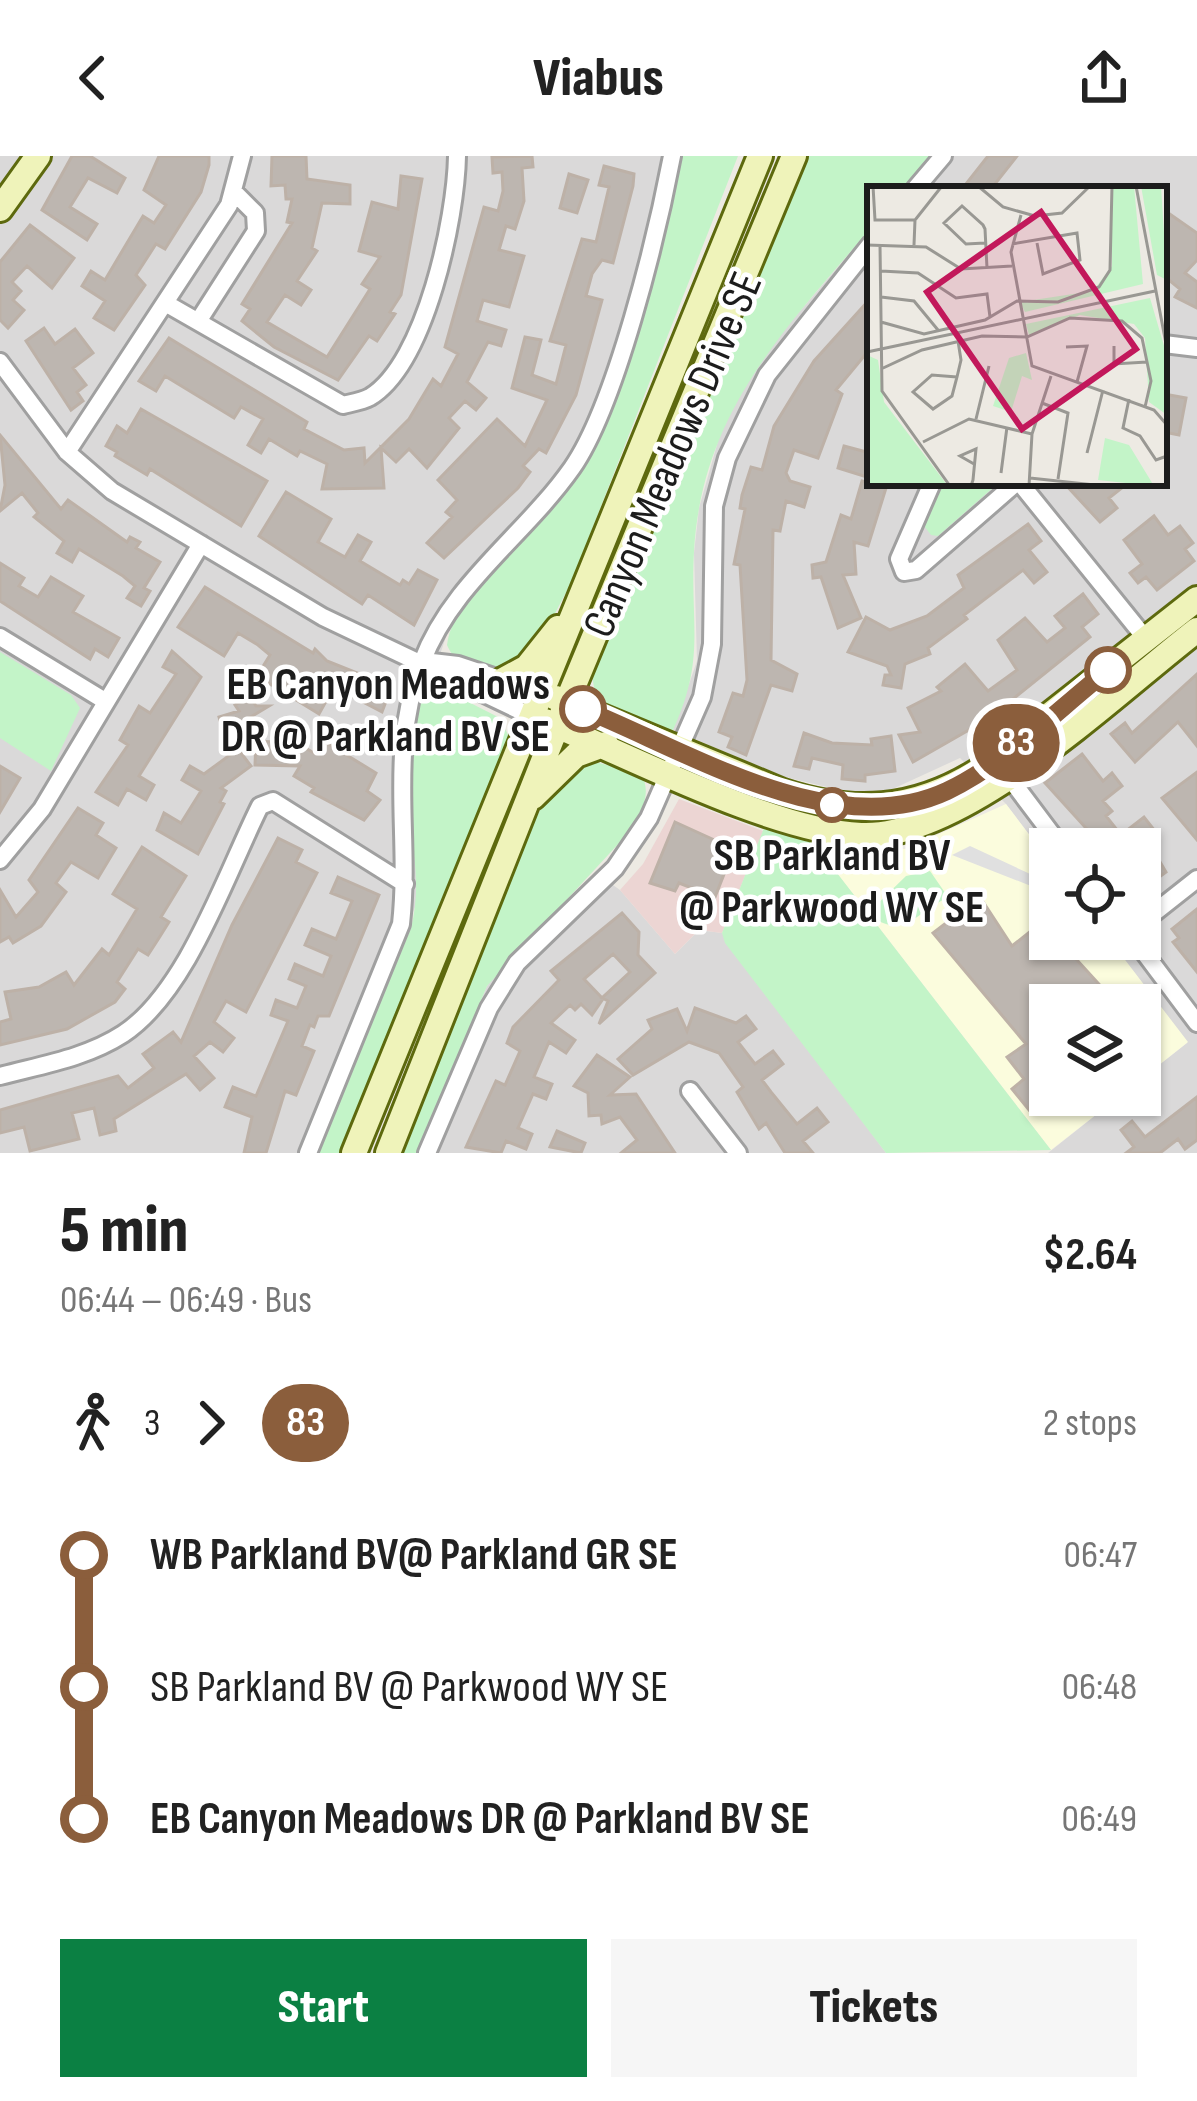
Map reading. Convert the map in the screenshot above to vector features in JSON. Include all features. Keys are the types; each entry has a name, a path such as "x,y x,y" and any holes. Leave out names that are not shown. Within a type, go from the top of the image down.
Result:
{"main road":[{"path":"0,209 38,156"},
{"name":"Canyon Meadows Drive SE","path":"354,1153 760,156"},
{"name":"Canyon Meadows Drive SE","path":"388,1153 562,714 794,156"},
{"path":"503,680 527,668 548,645 586,586"},
{"path":"562,714 606,744 670,774 821,831 865,836 918,827 965,807 1002,768 1197,599"},
{"path":"536,704 681,748 822,805 880,809 946,792 1002,768 1197,630"},
{"path":"527,803 576,755 606,744"},
{"path":"913,801 918,827"}],"street":[{"path":"68,452 167,304 233,191 242,156"},
{"path":"167,304 343,405 371,397 415,344 457,193 457,156"},
{"path":"308,1153 401,924 405,884 399,768 422,661 467,584 561,481 597,424 672,156"},
{"path":"918,186 943,156"},
{"path":"199,320 256,230 255,213 233,191"},
{"path":"427,1153 489,1008 517,963 615,868 670,774 702,698 712,644 709,560 714,506 727,458 767,375 867,249"},
{"path":"1167,344 1197,348"},
{"path":"0,362 68,452 112,491 323,617 422,661 451,682 536,704"},
{"path":"931,486 898,559 904,572 916,570 1014,486"},
{"path":"1020,486 1146,640"},
{"path":"0,860 42,809 202,544"},
{"path":"0,637 105,701"},
{"path":"422,661 458,665 503,680 536,704"},
{"path":"1002,768 1047,828"},
{"path":"0,1076 78,1056 123,1034 156,1006 260,806 273,801 405,884"},
{"path":"1161,907 1197,879"},
{"path":"1150,960 1197,1023"},
{"path":"690,1091 738,1153"}],"shaded area":[{"path":"0,156 681,156 648,288 597,441 554,506 450,625 428,690 419,699 404,774 418,857 419,897 318,1153 0,1153"},
{"path":"932,156 1197,156 1197,1153 1048,1153 1095,1116 1161,1116 1161,1063 1187,1043 1161,1008 1161,984 1143,984 1125,960 1161,960 1161,828 1029,828 1029,834 960,758 873,798 785,777 673,730 697,661 694,553 699,508 737,394 767,350 867,233 867,486 1167,486 1167,186 907,186"},
{"path":"679,799 763,831 722,933 699,930 675,954 620,890 643,864"},
{"path":"1006,804 1029,834 1029,960 1125,960 1144,984 1029,984 1029,1116 1094,1116 1051,1150 819,850 905,849"},
{"path":"970,846 1029,873 1029,885 952,855"},
{"path":"596,873 620,890 675,954 699,930 722,933 886,1153 418,1153 487,986 529,934"},
{"path":"1161,1007 1188,1042 1161,1063"}],"green space":[{"path":"681,156 738,156 571,583 546,628 524,654 495,667 462,662 447,645 466,600 565,491 598,439 629,362 655,275"},
{"path":"804,156 932,156 907,186 867,186 867,233 779,338 731,414 700,501 694,551 693,661 673,730 662,731 597,704 592,676"},
{"path":"939,486 995,486 938,536 931,535 921,522"},
{"path":"0,652 71,695 80,708 51,771 0,738"},
{"path":"441,688 500,718 509,737 342,1153 318,1153 411,928 416,888 406,756 419,699"},
{"path":"588,760 641,774 646,794 633,828 487,986 418,1153 394,1153 520,845 553,788"},
{"path":"766,823 809,837 868,913 906,876 930,871 948,897 901,925 870,916 1051,1150 886,1153 725,943 722,933"}],"building":[{"path":"72,156 90,156 125,178 117,193 88,178 70,207 97,224 87,240 42,210"},
{"path":"159,156 209,156 209,165 201,192 165,249 156,244 136,275 145,285 114,330 94,318 105,301 82,286 91,271 105,280 143,216 154,223 166,205 144,190"},
{"path":"272,156 306,156 307,179 350,185 350,204 322,203 312,248 317,251 297,281 311,290 301,305 285,295 267,322 327,357 370,289 362,284 380,257 359,251 372,202 398,209 401,176 422,179 401,295 390,312 395,314 377,341 369,336 338,380 274,347 242,321 250,309 242,304 292,223 287,222 292,199 286,199 285,185 271,186"},
{"path":"532,156 533,167 522,168 524,201 515,229 506,226 499,250 524,256 509,307 483,300 477,321 506,330 501,346 488,342 467,382 486,398 476,410 465,401 449,418 459,428 427,468 409,449 396,462 381,448 384,488 322,489 327,464 300,451 297,456 269,439 261,453 248,445 263,419 241,407 234,418 165,376 156,391 139,381 169,338 307,422 304,429 344,450 364,448 365,463 409,419 433,379 441,386 458,354 445,347 484,207 498,211 503,191 502,172 493,173 492,157"},
{"path":"988,156 1017,156 993,186 964,186"},
{"path":"604,166 634,174 633,186 613,263 602,260 586,296 602,300 576,395 546,453 539,449 523,466 530,472 518,488 444,558 427,543 452,517 446,512 457,500 438,480 497,419 525,446 547,400 512,388 525,337 541,340 532,375 556,384 566,345 550,341 582,239 596,242 609,187 599,185"},
{"path":"569,174 588,180 577,213 560,208"},
{"path":"1167,212 1197,233 1197,260 1185,273 1197,282 1197,308 1175,297 1180,289 1167,278"},
{"path":"30,225 74,258 52,288 27,266 12,282 21,291 13,300 24,310 8,328 0,320 0,262"},
{"path":"867,302 867,353 836,390 842,394 818,458 794,450 786,473 790,481 810,487 804,507 786,501 780,531 773,530 771,660 797,674 792,691 771,685 746,755 728,747 732,737 719,732 733,693 743,696 747,680 740,565 734,564 745,509 740,508 742,495 751,467 762,470 774,426 814,361"},
{"path":"44,328 55,344 75,329 93,353 73,368 86,385 77,392 83,401 71,410 26,341"},
{"path":"1167,395 1186,398 1179,435 1167,433"},
{"path":"141,409 267,481 241,526 150,469 147,475 106,446 117,426 127,433"},
{"path":"0,435 61,509 68,500 127,542 130,537 140,542 136,548 160,562 144,588 150,591 141,606 127,598 135,586 123,576 79,549 72,562 57,553 64,541 34,517 38,513 22,493 0,511 5,485"},
{"path":"844,446 867,452 867,477 838,468"},
{"path":"862,481 886,488 868,546 854,542 856,574 843,575 861,618 838,628 821,577 813,578 812,565 826,562 841,515 851,519"},
{"path":"1067,486 1124,486 1109,498 1117,508 1100,522"},
{"path":"286,492 331,519 318,542 345,557 358,535 371,542 360,561 400,585 403,580 409,584 418,570 437,580 414,625 368,595 362,604 259,536"},
{"path":"1154,516 1168,535 1180,526 1193,543 1185,549 1194,561 1157,590 1146,577 1138,583 1130,573 1142,564 1124,540"},
{"path":"1028,524 1041,541 1029,550 1047,572 1034,583 1023,570 964,615 967,619 928,648 930,654 905,664 901,688 883,685 885,675 891,675 887,666 848,652 866,617 890,630 927,616 964,588 958,575"},
{"path":"0,563 24,578 19,586 38,597 51,577 83,596 73,612 119,638 108,657 95,649 90,659 0,601"},
{"path":"205,587 313,653 315,649 327,661 380,682 378,687 390,691 382,712 334,687 319,714 257,676 270,655 258,645 238,633 224,656 178,627"},
{"path":"1083,594 1098,614 1082,627 1090,637 988,719 913,762 899,735 920,732 908,708 941,691 937,687 965,664 988,691 1017,670 998,640 1025,618 1047,642 1065,628 1055,616"},
{"path":"172,651 201,677 139,776 154,785 146,800 127,789 118,805 96,792 128,745 120,740 139,706 150,713 176,674 163,667"},
{"path":"1197,674 1197,746 1178,722 1135,762 1111,734 1125,723 1132,733"},
{"path":"250,696 256,706 269,706 239,724 241,729 224,734 219,717 239,711 235,705"},
{"path":"804,733 832,743 872,745 871,739 891,736 895,771 865,775 865,781 842,779 843,765 812,758 809,769 794,766"},
{"path":"322,740 376,773 367,791 380,800 364,820 311,792 314,788 294,776 300,766 255,765 256,741 297,743 314,753"},
{"path":"238,749 251,766 221,788 226,791 220,802 224,804 198,854 157,830 164,813 181,823 201,791 182,780 190,766 204,774"},
{"path":"1082,754 1103,781 1112,773 1122,786 1103,801 1112,811 1106,816 1115,828 1086,828 1045,783"},
{"path":"0,766 20,778 0,812"},
{"path":"1197,772 1197,840 1162,798"},
{"path":"78,808 103,823 96,835 116,848 98,878 71,862 56,883 66,892 41,926 13,943 9,937 0,942 0,890 16,917 38,892 29,880"},
{"path":"1144,817 1153,828 1130,828"},
{"path":"675,822 734,849 715,897 679,883 675,891 650,883"},
{"path":"278,838 302,850 296,862 317,873 246,1012 226,1001 214,1022 234,1038 223,1052 210,1042 194,1056 214,1078 200,1090 186,1074 114,1119 116,1131 100,1135 94,1108 72,1113 79,1139 30,1151 24,1127 0,1133 0,1110 118,1076 128,1088 154,1068 143,1054 173,1032 181,1042 232,925"},
{"path":"142,847 186,876 161,917 169,922 148,955 138,949 117,982 125,989 115,1002 67,1029 0,1045 0,1022 11,1019 5,992 39,987 66,972 74,985 102,949 109,955 137,909 113,894"},
{"path":"338,877 379,895 329,1016 318,1016 314,1027 310,1025 302,1046 314,1051 296,1095 285,1091 266,1153 244,1153 252,1117 225,1107 233,1087 256,1096 288,1021 271,1015 276,1000 297,1008 306,986 289,979 295,964 323,976 331,956 305,945 312,929 336,939 352,901 331,893"},
{"path":"980,897 1012,946 1029,932 1029,960 1077,960 1099,984 1029,984 1029,1110 1012,1089 1024,1079 1007,1057 1026,1044 933,933"},
{"path":"1197,909 1197,972 1173,942 1179,938 1172,929"},
{"path":"622,913 639,932 638,955 655,973 599,1024 608,1001 602,998 592,1015 581,1004 575,1010 570,1005 551,1023 575,1040 566,1053 549,1042 534,1077 552,1084 546,1099 533,1094 518,1128 532,1134 526,1149 506,1141 501,1153 466,1147 496,1081 505,1085 520,1051 507,1043 513,1027 559,980 551,971","holes":["613,954 630,972 602,998 584,979"]},
{"path":"695,1008 736,1023 746,1016 756,1029 738,1042 755,1064 773,1051 783,1064 762,1080 771,1092 797,1124 817,1108 828,1122 803,1141 813,1153 785,1153 766,1123 759,1129 737,1092 743,1087 719,1053 689,1042 633,1075 618,1059 652,1029 648,1020 677,1009 687,1031"},
{"path":"597,1055 630,1077 610,1095 636,1094 675,1153 621,1153 637,1140 620,1117 602,1124 601,1115 589,1116 588,1093 574,1086"},
{"path":"1197,1097 1197,1140 1185,1149 1178,1139 1160,1153 1126,1153 1134,1147 1121,1130 1132,1121 1145,1137"},
{"path":"557,1131 585,1143 581,1153 550,1147"}],"bus line":[{"name":"83","path":"583,709 783,793 822,805 880,809 946,792 995,760 1108,670"}],"place":[{"name":"EB Canyon Meadows DR @ Parkland BV SE","path":"583,709"},
{"name":"SB Parkland BV @ Parkwood WY SE","path":"832,805"}]}
